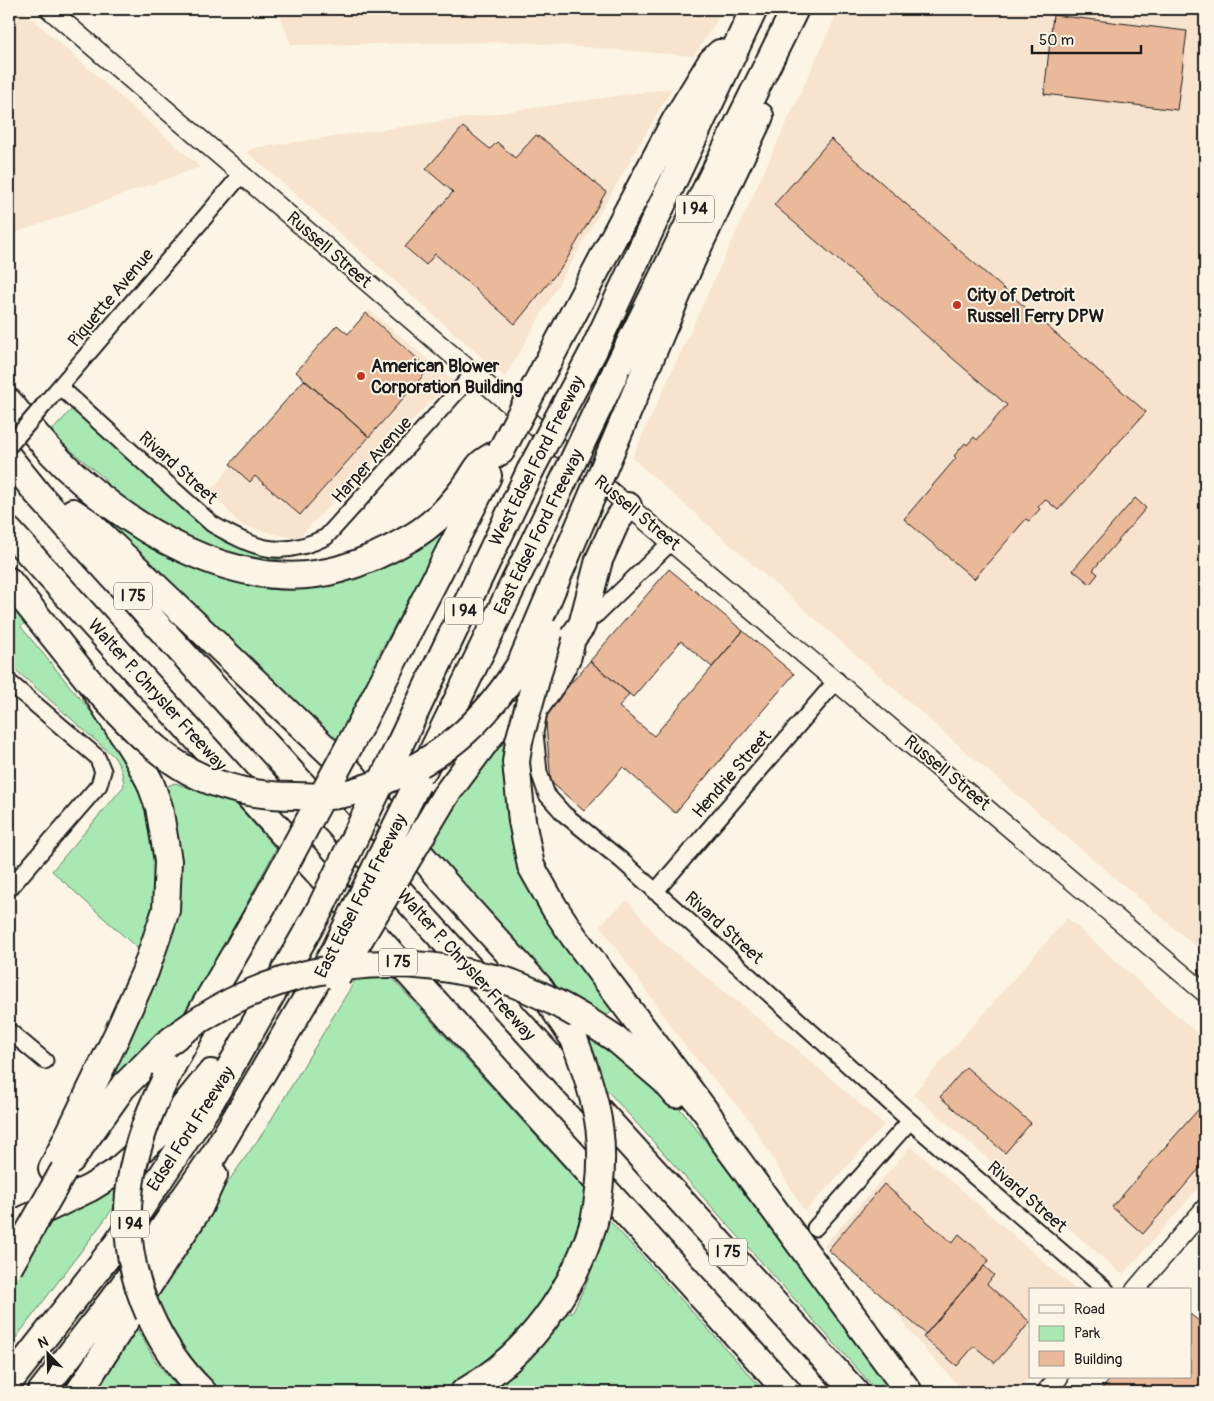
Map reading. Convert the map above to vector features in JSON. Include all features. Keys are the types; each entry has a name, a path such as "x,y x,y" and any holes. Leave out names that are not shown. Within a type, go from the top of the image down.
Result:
{"highway":[{"name":"West Edsel Ford Freeway","path":"319,911 530,471 593,352 754,9"},
{"path":"88,681 148,742 175,762 209,780 255,794 330,796 370,786 425,763 458,739 494,703 527,651 692,260 763,110 773,81 786,27"},
{"name":"East Edsel Ford Freeway","path":"214,1154 304,1006 334,952 615,373 786,27"},
{"path":"203,1392 191,1380 158,1333 138,1288 127,1229 131,1184 141,1133 186,1038 233,960 360,726 462,506 502,451 698,82 711,62 741,34"},
{"path":"9,402 53,454 114,509 147,530 181,548 247,571 299,574 339,570 408,539 431,523 462,506"},
{"name":"I 75","path":"9,458 38,494"},
{"path":"38,494 64,506 88,522 349,771 444,882 540,988 574,1039 590,1081 600,1121 602,1158 600,1194 585,1254 548,1316 528,1342 491,1377 464,1392"},
{"name":"Walter P. Chrysler Freeway","path":"38,494 855,1392"},
{"path":"304,1006 336,978 445,796 498,725 557,659 582,625 599,560 616,522 628,506"},
{"path":"583,520 521,734 516,762 522,821 532,866 554,907 709,1116 722,1139 908,1392"},
{"name":"Walter P. Chrysler Freeway","path":"9,530 788,1392"},
{"path":"9,581 88,681 134,752 150,782 166,838 168,893 166,910 145,972 58,1170 9,1267"},
{"name":"Edsel Ford Freeway","path":"9,1382 117,1244 211,1101 319,911"},
{"path":"9,1263 58,1170 122,1088 164,1045 186,1027 235,998 297,975 372,963 439,965 510,982 582,1016 616,1039 664,1080 700,1122 722,1139"},
{"path":"9,1227 83,1191 116,1172 168,1126 210,1073 237,1057"},
{"path":"79,1392 199,1208 215,1174 214,1154"},
{"name":"Edsel Ford Freeway","path":"41,1392 121,1289 214,1154"}],"street":[{"name":"Russell Street","path":"49,9 628,506 837,680 1205,993"},
{"name":"Piquette Avenue","path":"9,446 242,175"},
{"name":"Harper Avenue","path":"285,550 306,547 326,537 473,374"},
{"name":"Rivard Street","path":"60,388 212,524 240,540 267,549 285,550"},
{"path":"582,625 597,614 671,542"},
{"name":"Rivard Street","path":"582,625 573,658 539,712 535,733 539,772 547,795 564,814 655,892 910,1121 1104,1288"},
{"name":"Hendrie Street","path":"655,892 837,680"},
{"path":"9,682 97,756 103,771 99,785 9,889"},
{"path":"9,1031 45,1061"},
{"path":"815,1228 910,1121"},
{"path":"1137,1288 1205,1208"},
{"path":"1046,1392 1058,1378"}],"shaded area":[{"path":"9,9 21,9 200,167 9,235"},
{"path":"278,9 724,9 694,56 520,42 291,45"},
{"path":"839,9 1205,9 1205,954 965,751 632,458"},
{"path":"672,88 505,377 247,152 254,148"},
{"path":"369,310 452,380 297,539 242,526 210,491"},
{"path":"627,900 660,940 793,1046 884,1125 805,1212 749,1119 685,1046 600,925"},
{"path":"1067,918 1205,1040 1205,1180 1123,1275 913,1094"},
{"path":"911,1146 1074,1288 1029,1288 1029,1378 1017,1392 965,1392 918,1342 890,1304 824,1246"}],"green space":[{"path":"72,409 224,542 282,560 256,558 209,546 187,537 145,513 105,482 104,478 50,433"},
{"path":"93,501 215,572 407,551 448,527 372,667 374,672 334,744 89,505"},
{"path":"9,602 25,623 21,627 120,747 145,794 156,869 155,894 151,921 138,949 52,871 124,786 123,776 118,763 109,752 9,664"},
{"path":"522,710 512,810 615,1010 601,1019 653,1083 681,1110 705,1140 893,1392 878,1392 605,1088 599,1072 428,847 449,809"},
{"path":"175,783 236,804 276,849 189,1011 139,1050 92,1103 158,964 165,787"},
{"path":"390,976 588,1193 557,1287 506,1359 453,1392 213,1392 178,1351 150,1291 265,1130 357,977"},
{"path":"145,1166 9,1347 9,1289 51,1215"},
{"path":"608,1219 765,1392 490,1392 532,1356 567,1313 572,1313 588,1280"},
{"path":"135,1324 154,1359 181,1392 92,1392 101,1386"}],"building":[{"path":"1053,15 1187,31 1177,110 1044,94"},
{"path":"463,127 490,149 497,142 515,158 536,135 606,192 564,264 515,324 435,254 426,265 405,247 453,192 426,169"},
{"name":"City of Detroit Russell Ferry DPW","path":"831,139 1146,412 1058,510 1045,499 1038,507 1040,509 1029,521 1026,519 974,579 904,519 956,458 954,456 965,443 967,445 974,437 977,440 1007,405 774,205"},
{"name":"American Blower Corporation Building","path":"366,313 429,369 369,437 296,372 337,325 348,334"},
{"path":"304,380 369,437 300,515 255,476 250,482 230,464"},
{"path":"1135,498 1146,508 1093,570 1098,574 1090,584 1073,570"},
{"path":"669,569 743,631 712,667 681,641 633,697 590,661"},
{"path":"743,631 794,674 675,813 623,767 584,811 551,782 545,713 590,661 629,694 619,707 654,736"},
{"path":"966,1067 1031,1123 1005,1153 940,1097"},
{"path":"1198,1110 1205,1116 1205,1162 1143,1234 1112,1207"},
{"path":"884,1184 952,1243 959,1234 989,1260 926,1334 828,1250"},
{"path":"984,1266 994,1275 987,1284 1029,1321 995,1363 974,1346 957,1366 923,1337"},
{"path":"1192,1316 1205,1326 1205,1392 1099,1392 1111,1378 1192,1378"}],"place":[{"name":"City of Detroit Russell Ferry DPW","path":"957,305"},
{"name":"American Blower Corporation Building","path":"361,376"}]}
